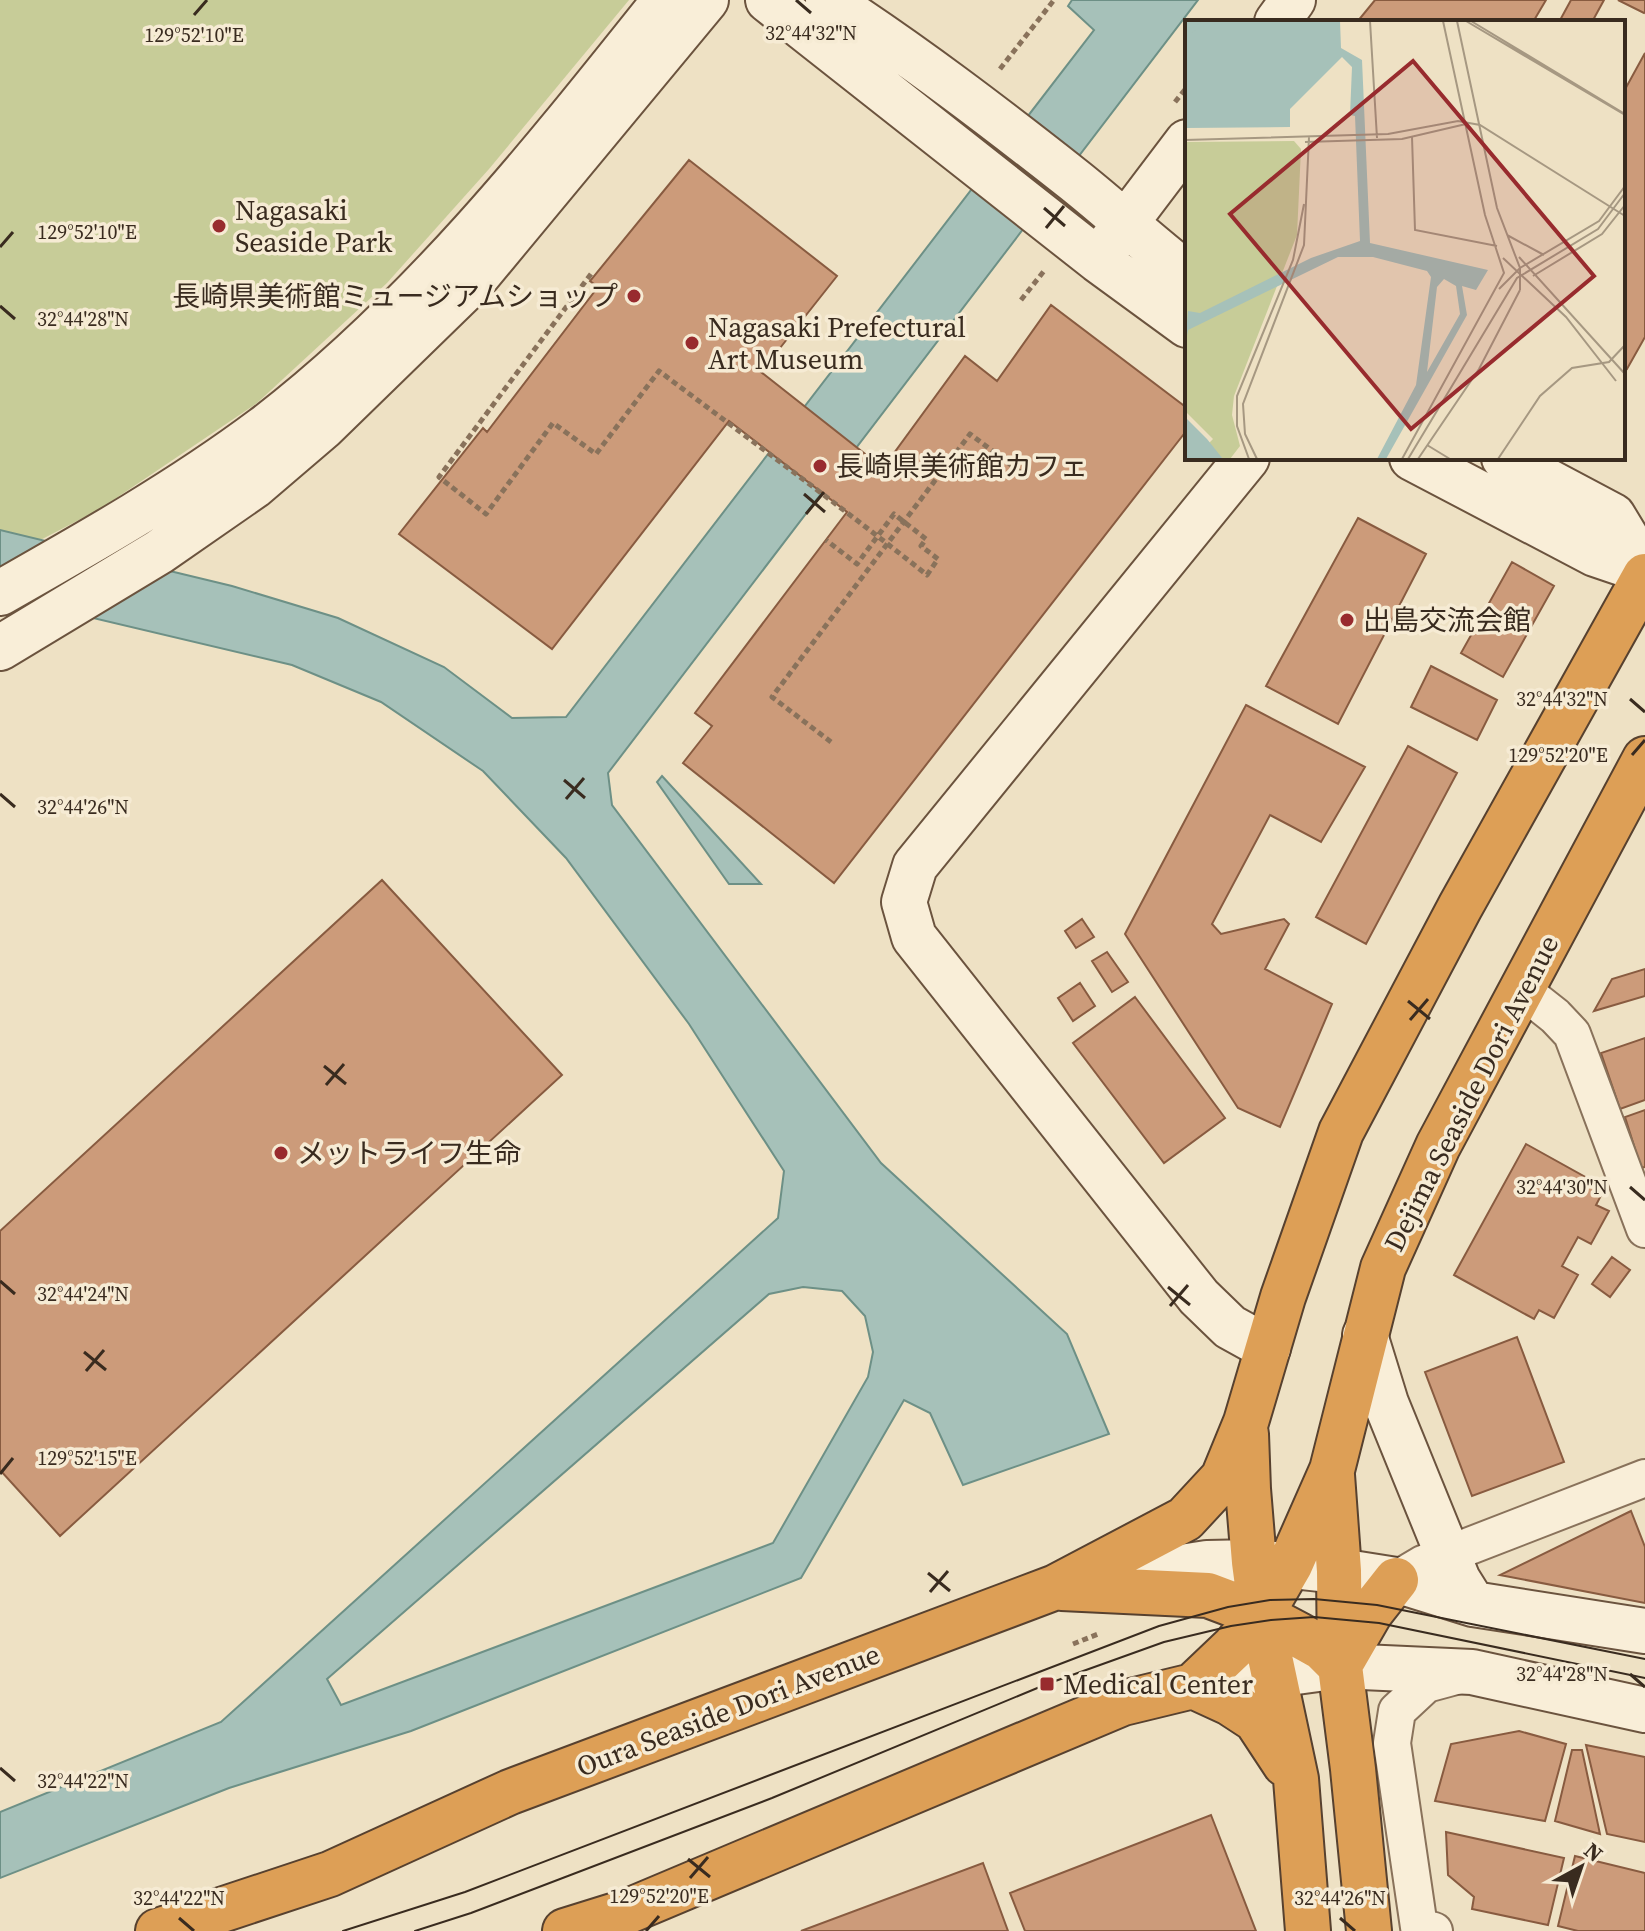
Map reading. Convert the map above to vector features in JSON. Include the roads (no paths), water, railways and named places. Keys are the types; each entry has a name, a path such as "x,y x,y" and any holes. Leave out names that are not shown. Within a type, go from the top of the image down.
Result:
{"highway":[{"path":"1308,1931 1296,1779 1261,1615 1272,1563 1248,1489 1246,1422 1341,1132 1438,948 1645,572"},
{"name":"Dejima Seaside Dori Avenue","path":"1272,1563 1332,1470 1383,1268 1438,1146 1645,759"},
{"name":"Oura Seaside Dori Avenue","path":"158,1931 330,1874 510,1792 1056,1587 1185,1519 1223,1478 1246,1422"},
{"path":"1332,1470 1339,1571 1340,1666 1369,1931"},
{"path":"1296,1779 1318,1711 1340,1666 1370,1613 1396,1580"},
{"path":"1056,1587 1208,1595 1261,1615 1322,1648 1340,1666"},
{"path":"565,1931 626,1912 1123,1703 1193,1686 1234,1647 1261,1615"},
{"path":"1193,1686 1230,1703 1256,1720 1296,1779"}],"street":[{"path":"0,593 129,519 261,430 354,351 453,256 665,0"},
{"path":"8,644 159,552 254,486 323,427 464,291 706,0"},
{"path":"768,0 1098,260 1185,324"},
{"path":"828,0 899,46 989,93 1076,181 1185,272"},
{"path":"1278,20 1293,0"},
{"path":"1098,260 1185,145"},
{"path":"1245,460 915,866 904,902 914,937 1199,1297 1230,1327 1268,1348"},
{"path":"1416,460 1595,554 1645,572"},
{"path":"1508,460 1613,516 1645,572"},
{"path":"1522,990 1572,1034 1645,1229"},
{"path":"1365,1335 1386,1403 1458,1580 1473,1604"},
{"path":"1396,1580 1423,1564 1645,1478"},
{"path":"1056,1587 1207,1563 1272,1563 1396,1580 1473,1604 1645,1631"},
{"path":"1193,1686 1340,1666 1472,1672 1645,1710"},
{"path":"1426,1929 1392,1743 1397,1711 1426,1684 1472,1672"}],"water":[{"path":"1072,0 1198,0 608,773 612,805 881,1163 1067,1334 1109,1434 963,1485 930,1413 904,1400 801,1578 411,1731 229,1788 0,1878 0,1812 221,1722 778,1218 784,1171 689,1024 566,858 483,771 381,702 292,665 0,596 0,530 232,586 338,618 444,667 512,718 566,717 1094,30 1068,6","holes":["803,1287 842,1291 865,1316 873,1352 868,1377 773,1543 341,1705 327,1679 769,1294"]},
{"path":"662,776 761,884 729,884 657,782"}],"tram line":[{"path":"343,1931 465,1892 1159,1626 1228,1607 1270,1600 1314,1599 1377,1605 1645,1659"},
{"path":"415,1931 471,1913 772,1798 1047,1684 1164,1642 1231,1626 1314,1617 1379,1623 1645,1678"}],"place":[{"name":"Nagasaki Seaside Park","path":"219,226"},
{"name":"長崎県美術館ミュージアムショップ","path":"634,296"},
{"name":"Nagasaki Prefectural Art Museum","path":"692,343"},
{"name":"長崎県美術館カフェ","path":"820,466"},
{"name":"出島交流会館","path":"1347,620"},
{"name":"メットライフ生命","path":"281,1153"},
{"name":"Medical Center","path":"1047,1684"}]}
